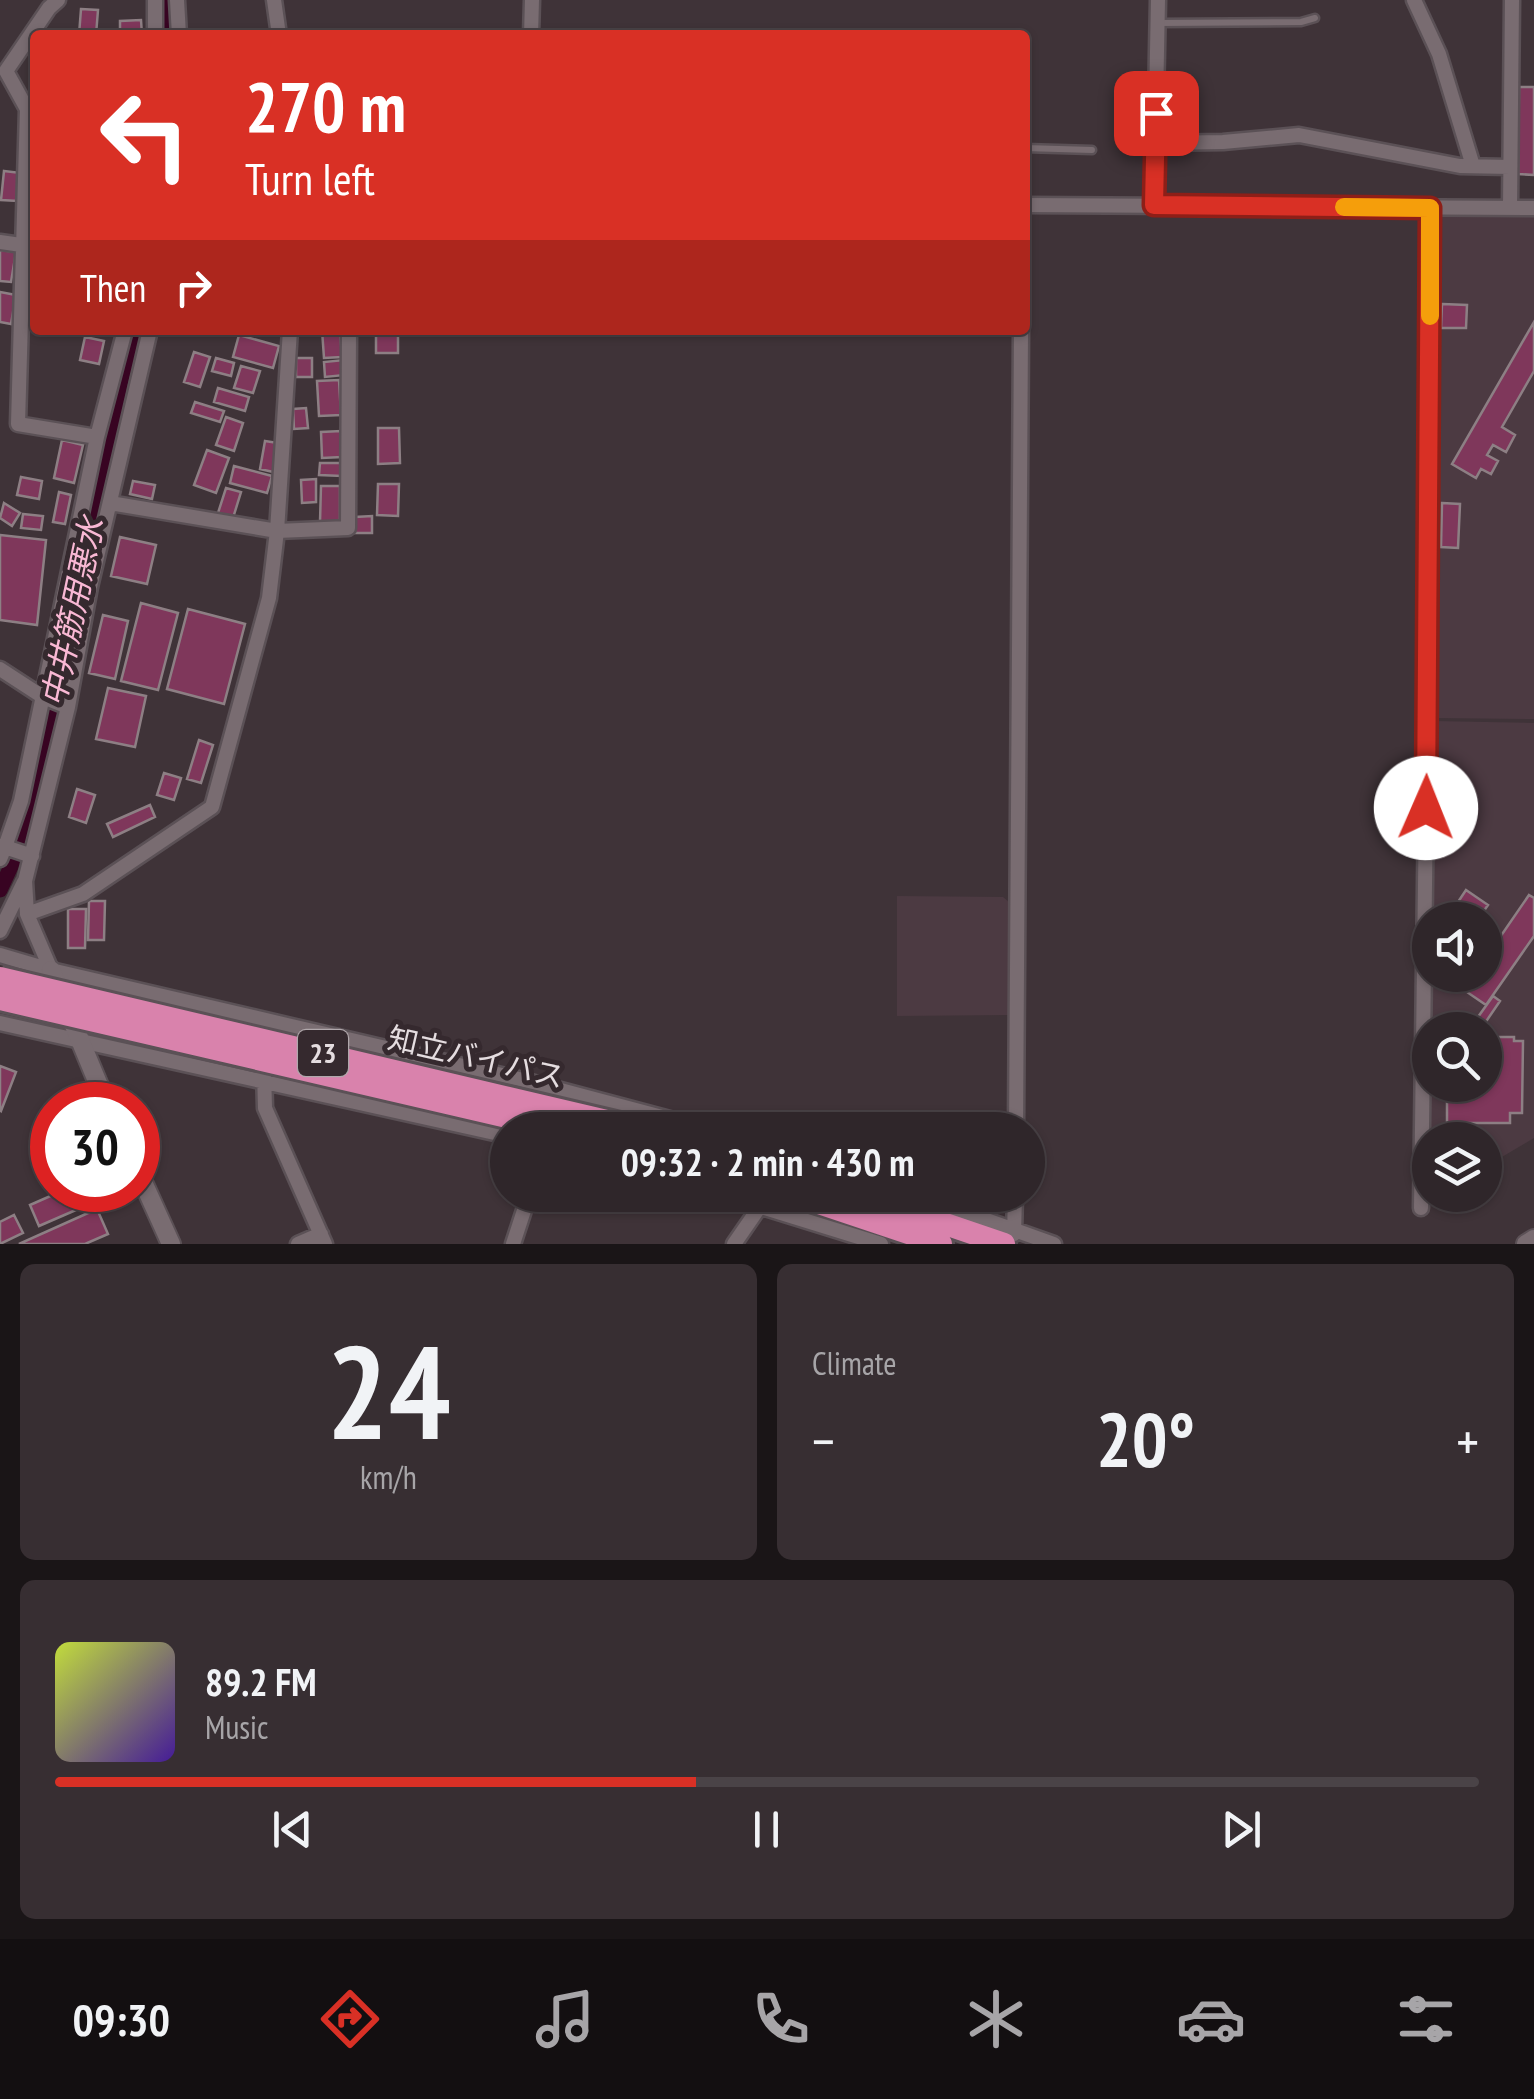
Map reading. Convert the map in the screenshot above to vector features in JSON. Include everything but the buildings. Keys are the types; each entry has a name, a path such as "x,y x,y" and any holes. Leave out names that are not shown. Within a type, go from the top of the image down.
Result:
{"highway":[{"name":"知立バイパス","path":"0,978 569,1112"},
{"name":"知立バイパス","path":"0,999 490,1113"},
{"path":"846,1212 941,1244"},
{"path":"918,1212 1010,1239"}],"street":[{"path":"34,30 58,0"},
{"path":"155,0 155,30"},
{"path":"177,0 179,30"},
{"path":"274,0 278,30"},
{"path":"532,0 532,30"},
{"path":"1154,205 1158,0"},
{"path":"1414,0 1439,54 1473,166"},
{"path":"1510,208 1512,0"},
{"path":"30,36 6,71 28,109 29,247 18,424 97,437"},
{"path":"1156,143 1300,135 1473,166 1510,167"},
{"path":"1030,205 1534,208"},
{"path":"1422,1122 1430,208"},
{"path":"0,242 29,247"},
{"path":"97,1082 27,914 24,881 12,852 97,437 124,335"},
{"path":"12,852 68,707 149,335"},
{"path":"27,914 83,894 212,807 269,598 290,335"},
{"path":"110,503 276,530 348,528 349,335"},
{"path":"1016,1112 1021,335"},
{"path":"0,669 43,697 68,707"},
{"path":"0,931 24,881"},
{"path":"0,955 643,1112"},
{"path":"272,1021 263,1080 264,1108 323,1239 298,1244"},
{"path":"0,1023 490,1132"},
{"path":"518,1112 524,1080"},
{"path":"157,1212 171,1244"},
{"path":"513,1244 523,1212"},
{"path":"734,1244 757,1212"},
{"path":"780,1212 880,1244"},
{"path":"952,1212 1010,1239 1054,1244"},
{"path":"1010,1239 1014,1212"},
{"path":"1526,1244 1534,1239"}],"lane":[{"path":"1158,22 1301,22 1314,18"},
{"path":"1030,148 1092,150"}],"shaded area":[{"path":"1438,215 1534,216 1534,719 1434,718"},
{"path":"1433,721 1534,723 1534,1138 1502,1157 1502,1122 1429,1122 1430,1102 1502,1102 1502,1012 1431,1012 1432,992 1502,992 1502,902 1432,902"},
{"path":"897,896 1003,897 1009,902 1009,1015 897,1016"}],"waterway":[{"name":"中井筋用悪水","path":"164,0 165,30"},
{"name":"中井筋用悪水","path":"0,890 19,849 33,800 134,335"}],"slow traffic":[{"path":"1344,207 1430,208 1430,316"}],"route":[{"path":"1156,113 1154,205 1430,208 1426,808"}]}
